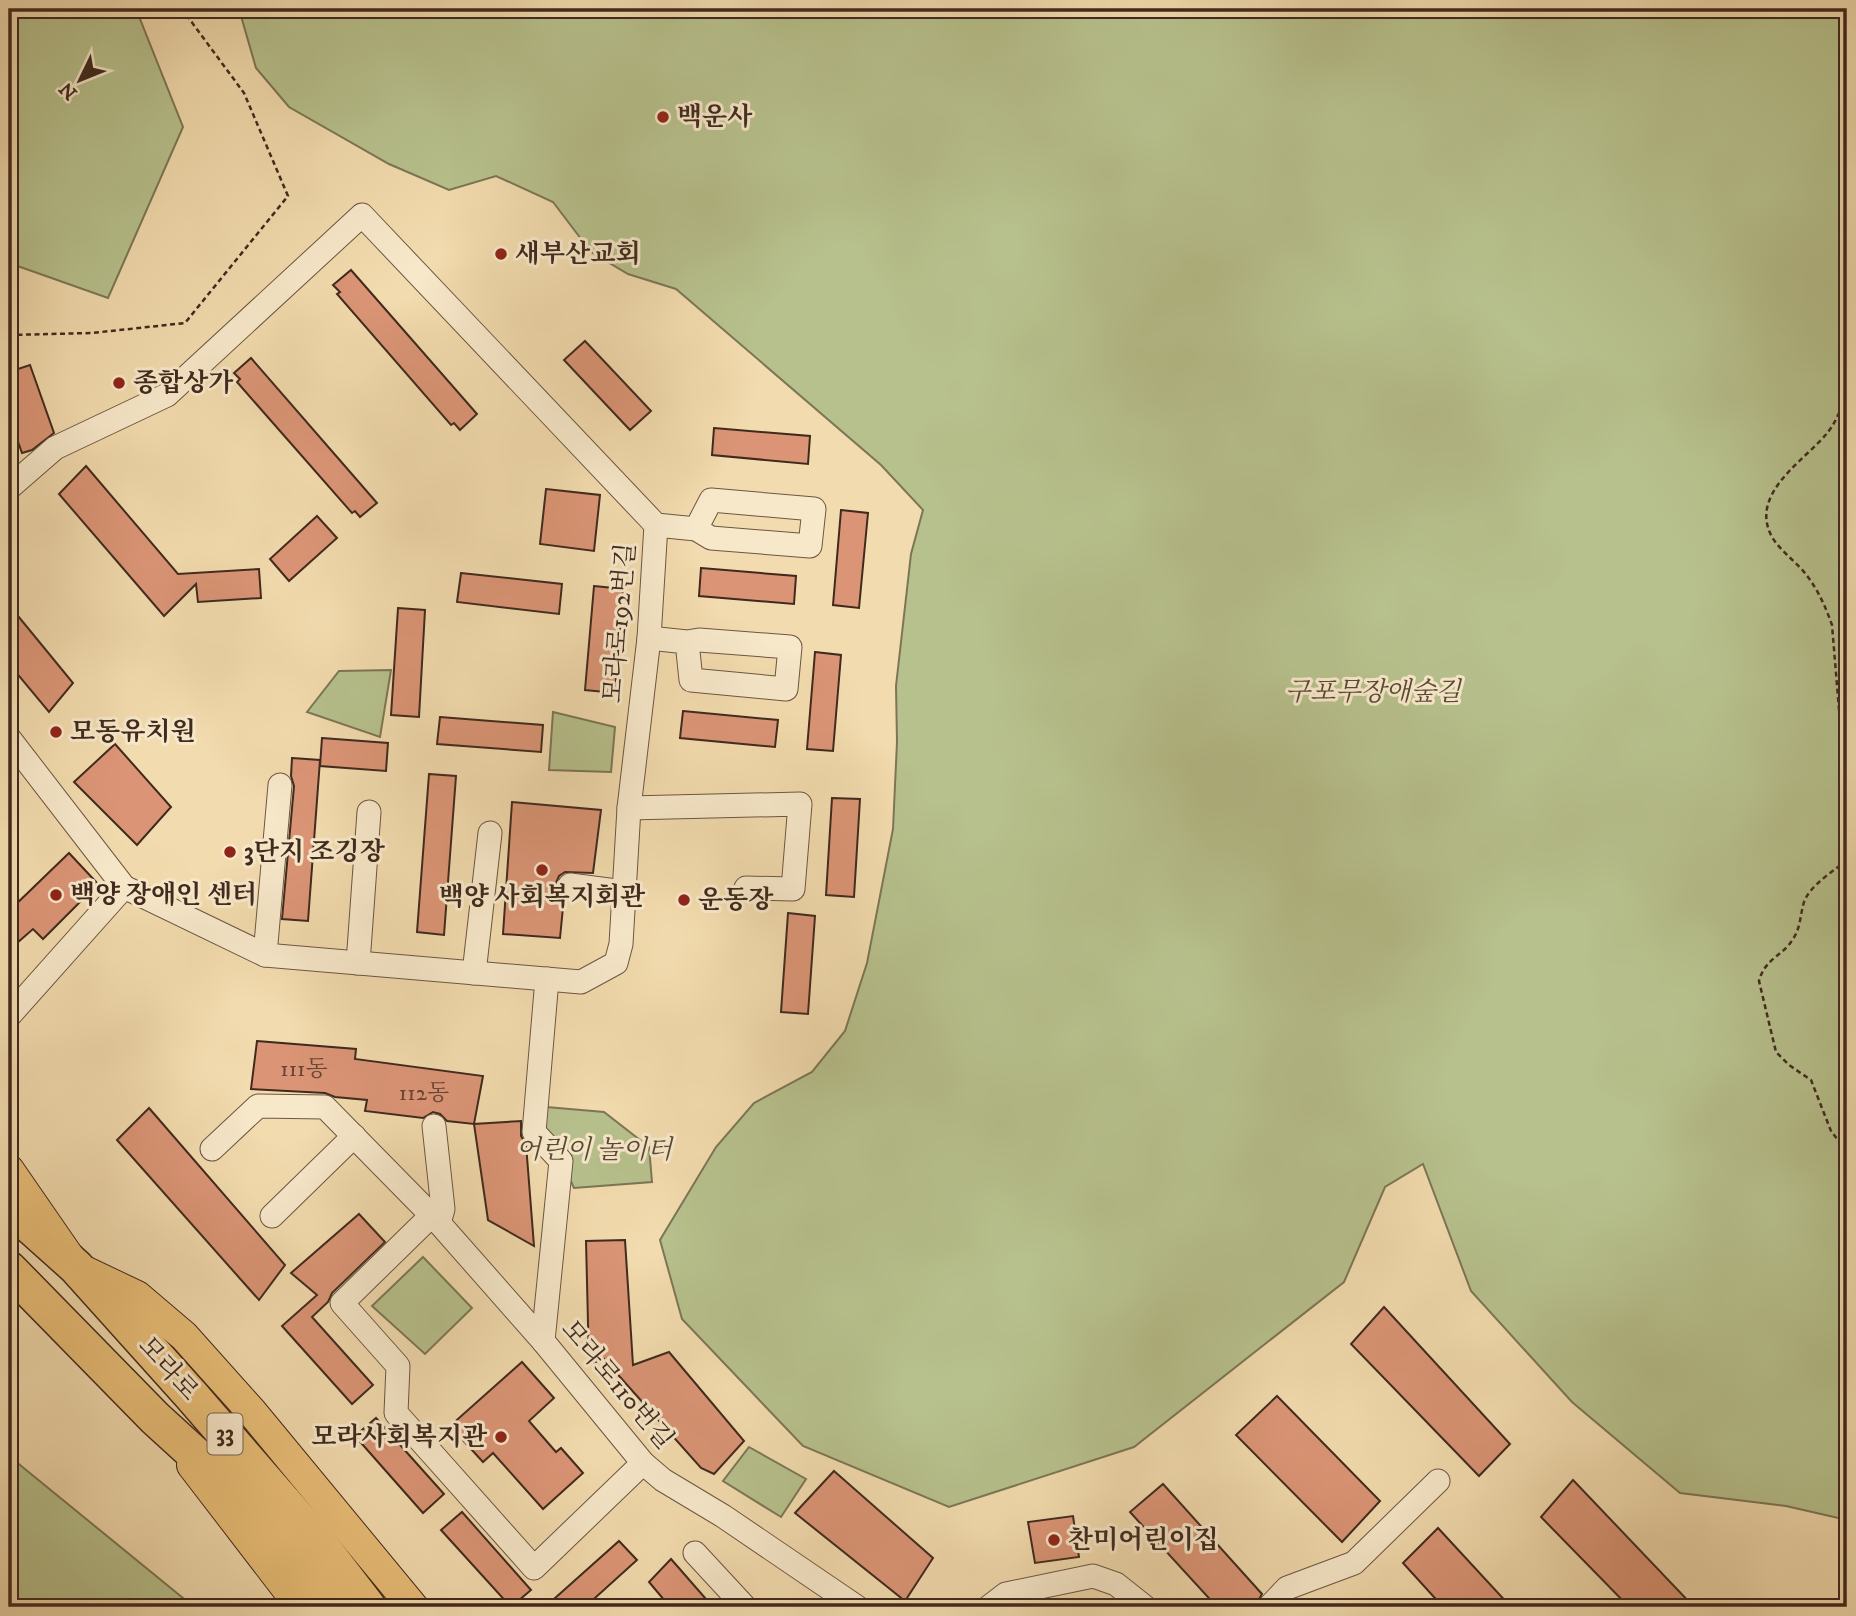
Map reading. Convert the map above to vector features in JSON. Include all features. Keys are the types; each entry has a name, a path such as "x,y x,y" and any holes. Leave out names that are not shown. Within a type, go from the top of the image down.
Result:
{"highway":[{"name":"모라로","path":"9,1207 76,1267 315,1538 368,1607"},
{"name":"모라로","path":"9,1269 155,1418 257,1511 344,1607"}],"main road":[{"path":"9,1170 76,1267 137,1296 184,1336 252,1412 413,1607"},
{"path":"9,1293 85,1345"},
{"path":"155,1418 302,1607"}],"street":[{"name":"모라로192번길","path":"9,488 55,448 167,395 362,215 656,525 649,638 629,808 621,944 615,963 581,982 265,955 124,887 9,738"},
{"path":"656,525 696,528 711,538 810,546 814,509 711,500 696,528"},
{"path":"649,638 687,642"},
{"path":"265,955 280,785"},
{"path":"629,808 800,804 793,889 746,888"},
{"path":"358,963 369,812"},
{"path":"474,973 490,833"},
{"path":"570,885 624,892"},
{"path":"9,1016 124,887"},
{"path":"543,1341 561,1161 534,1132 547,979"},
{"name":"모라로110번길","path":"212,1149 258,1105 325,1107 435,1219 543,1341 643,1463 663,1480 857,1607"},
{"path":"434,1126 443,1209 342,1303 398,1366 396,1413 534,1568 643,1463"},
{"path":"272,1216 354,1136"},
{"path":"1269,1607 1287,1588 1354,1563 1438,1481"},
{"path":"695,1553 746,1607"},
{"path":"989,1607 1006,1594 1093,1576 1116,1584 1144,1607"}],"path":[{"path":"9,335 92,333 185,323 288,196 244,93 182,9"},
{"path":"1847,388 1832,427 1778,483 1771,495 1768,524 1773,538 1808,577 1825,605 1832,625 1843,758 1847,771"},
{"path":"1847,860 1814,888 1805,900 1800,926 1792,942 1762,970 1759,981 1776,1052 1811,1080 1831,1131 1847,1152"}],"green space":[{"path":"9,9 136,9 183,127 108,298 9,263"},
{"name":"구포무장애숲길","path":"239,9 1847,9 1847,1520 1786,1506 1680,1493 1572,1402 1471,1291 1423,1164 1385,1187 1344,1282 1134,1447 949,1507 803,1446 682,1319 660,1240 716,1147 754,1103 812,1072 845,1031 867,963 893,829 897,742 896,686 911,554 923,510 881,465 676,289 628,274 591,252 553,202 496,176 449,190 389,164 289,107 256,68"},
{"path":"391,670 380,737 307,712 339,671"},
{"path":"553,712 615,727 611,772 549,770"},
{"name":"어린이 놀이터","path":"535,1106 604,1112 649,1147 652,1182 574,1188"},
{"path":"423,1257 472,1308 425,1354 372,1306"},
{"path":"749,1447 806,1479 781,1517 723,1481"},
{"path":"9,1456 194,1607 9,1607"}],"building":[{"path":"351,270 477,414 460,430 454,423 451,425 337,294 340,292 333,285"},
{"path":"585,341 651,411 630,430 564,360"},
{"path":"251,358 377,503 360,517 355,511 352,513 237,382 240,379 234,373"},
{"path":"30,365 54,433 32,450 22,453 9,416 9,372"},
{"path":"714,428 810,436 808,464 712,455"},
{"path":"86,466 178,574 259,569 261,598 198,602 196,584 164,616 59,494"},
{"path":"546,489 600,495 594,551 540,544"},
{"path":"841,510 868,513 859,608 833,605"},
{"path":"317,516 337,538 289,581 270,559"},
{"path":"701,568 796,576 794,604 699,596"},
{"path":"461,573 562,584 559,614 457,602"},
{"path":"594,586 623,589 615,693 585,690"},
{"path":"9,605 73,683 49,712 9,664"},
{"path":"398,608 425,610 419,717 391,715"},
{"path":"815,652 841,655 833,751 807,749"},
{"path":"683,711 778,720 775,747 680,738"},
{"path":"440,717 543,725 541,752 437,744"},
{"path":"322,738 388,743 386,771 320,766"},
{"path":"115,744 171,807 137,845 74,782"},
{"path":"292,758 320,760 308,921 282,919 294,786 291,776"},
{"path":"429,774 456,776 444,935 417,932"},
{"path":"832,798 860,799 854,897 826,895"},
{"path":"512,802 601,810 593,873 565,872 559,876 556,883 557,891 564,897 560,938 503,934"},
{"name":"백양 장애인 센터","path":"69,853 98,884 43,939 33,929 9,950 9,911"},
{"path":"788,913 815,916 808,1014 781,1012"},
{"path":"257,1041 356,1049 355,1059 483,1076 474,1124 447,1121 440,1114 433,1112 423,1118 365,1111 367,1100 335,1097 325,1093 251,1089"},
{"path":"149,1108 285,1265 259,1300 117,1140"},
{"path":"521,1121 521,1136 526,1144 534,1246 488,1220 474,1124"},
{"path":"359,1214 385,1242 332,1293 328,1302 312,1317 373,1385 352,1404 282,1326 317,1295 291,1273"},
{"path":"625,1240 633,1365 669,1352 744,1441 714,1474 701,1468 604,1359 589,1364 586,1241"},
{"path":"1384,1307 1510,1444 1479,1476 1351,1344"},
{"name":"모라사회복지관","path":"522,1362 554,1398 529,1421 556,1452 561,1448 583,1473 543,1509 493,1453 483,1462 450,1426"},
{"path":"1277,1396 1380,1501 1342,1542 1236,1435"},
{"path":"376,1418 444,1494 423,1513 355,1436"},
{"path":"834,1471 933,1558 905,1601 795,1513"},
{"path":"1573,1480 1694,1607 1629,1607 1541,1517"},
{"path":"1163,1484 1262,1594 1255,1607 1217,1607 1130,1512"},
{"path":"462,1512 531,1590 511,1607 441,1530"},
{"name":"찬미어린이집","path":"1073,1516 1079,1557 1035,1563 1028,1522"},
{"path":"1438,1528 1511,1607 1443,1607 1403,1563"},
{"path":"619,1541 637,1560 585,1607 545,1607"},
{"path":"671,1559 713,1607 670,1607 649,1582"}],"place":[{"name":"백운사","path":"663,117"},
{"name":"새부산교회","path":"501,254"},
{"name":"종합상가","path":"119,383"},
{"name":"모동유치원","path":"56,732"},
{"name":"3단지 조깅장","path":"230,852"},
{"name":"백양 사회복지회관","path":"542,870"},
{"name":"백양 장애인 센터","path":"56,895"},
{"name":"운동장","path":"684,900"},
{"name":"모라사회복지관","path":"501,1437"},
{"name":"찬미어린이집","path":"1054,1540"}]}
